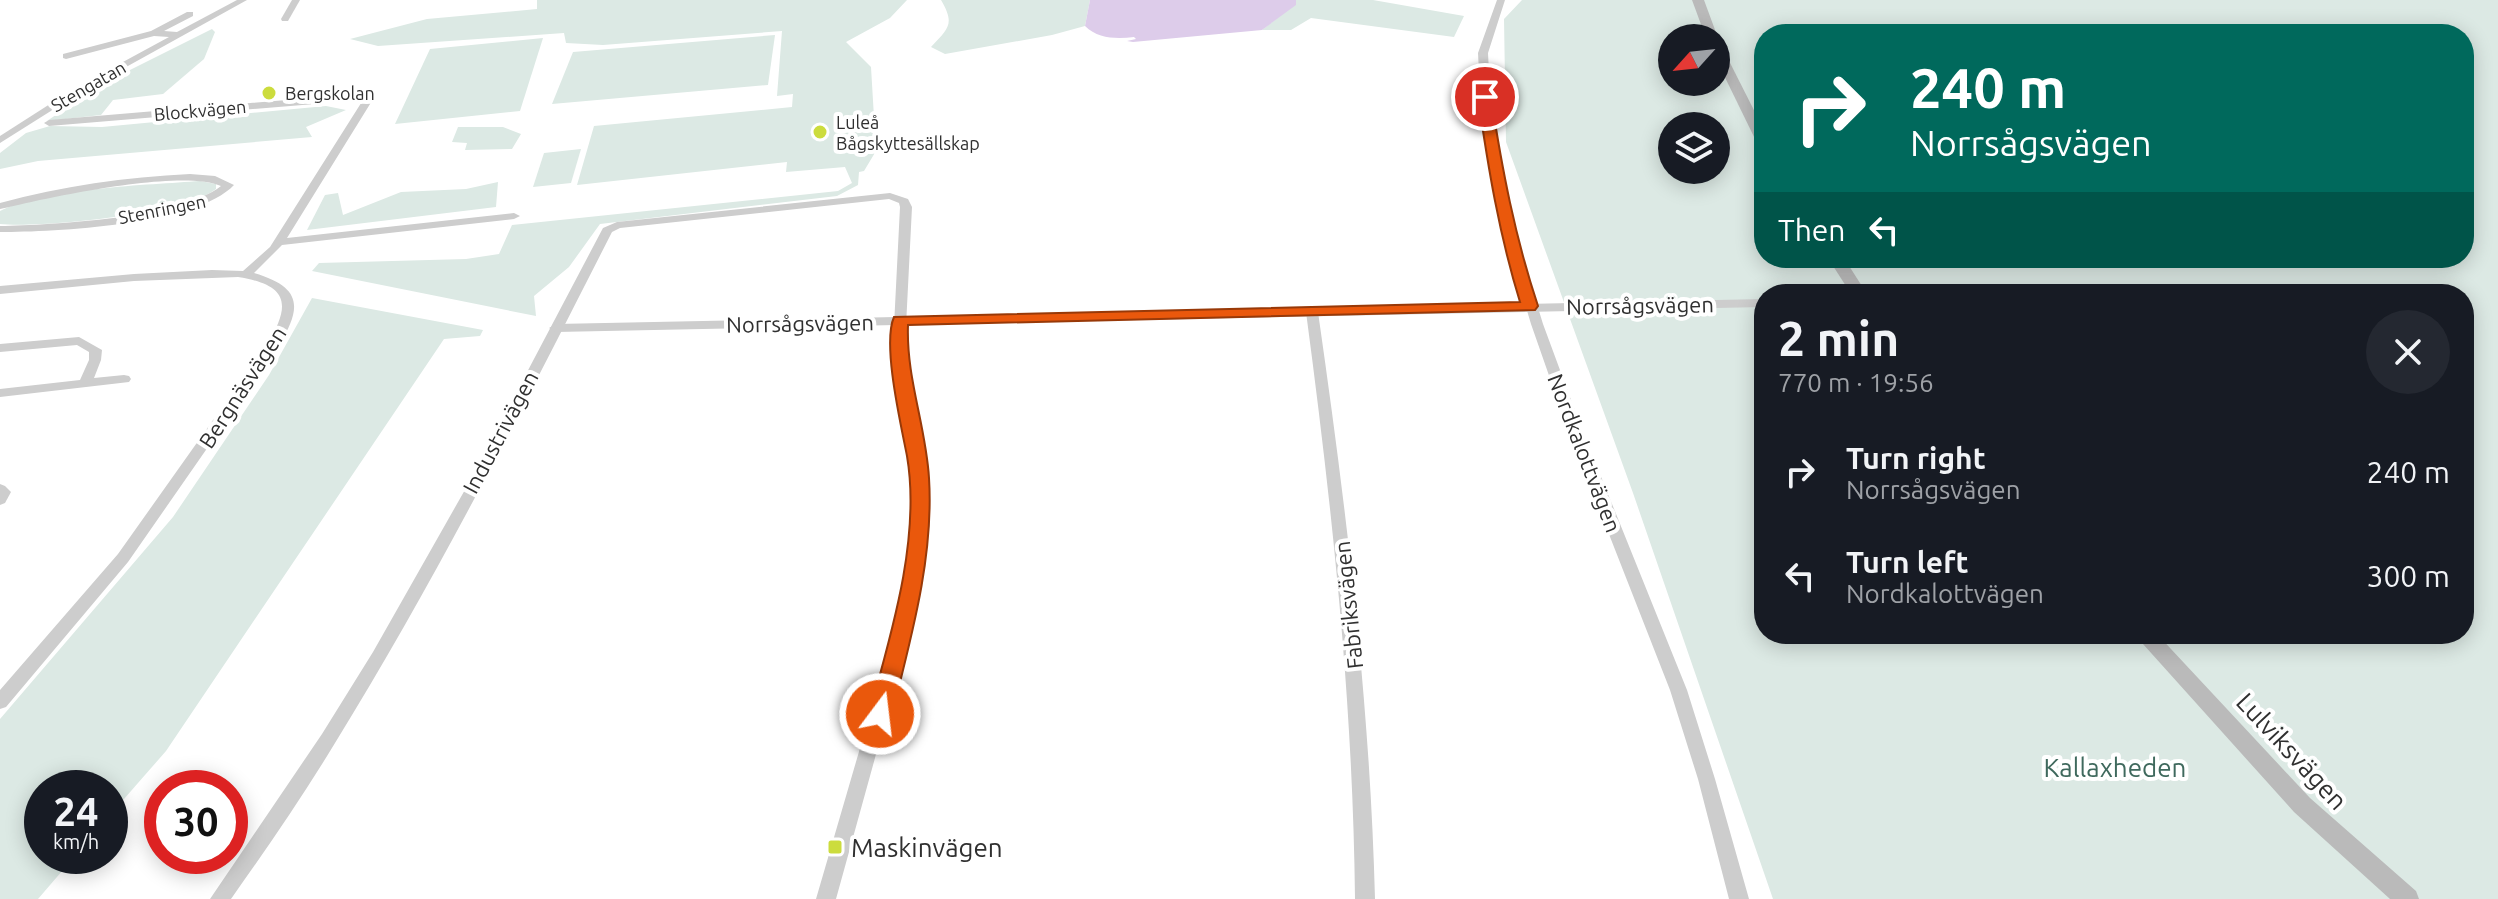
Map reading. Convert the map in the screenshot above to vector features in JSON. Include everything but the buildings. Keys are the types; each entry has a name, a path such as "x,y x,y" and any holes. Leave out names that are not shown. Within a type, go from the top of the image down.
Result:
{"main road":[{"path":"1698,0 1707,24"},
{"path":"1730,75 1754,123"},
{"name":"Lulviksvägen","path":"2153,644 2302,805 2407,899"}],"street":[{"name":"Stengatan","path":"0,140 68,96 243,0"},
{"path":"285,19 296,0"},
{"name":"Nordkalottvägen","path":"1501,0 1483,38 1485,97 1500,196 1513,253 1616,535 1669,663 1704,772 1739,899"},
{"name":"Stengatan","path":"66,56 154,33 190,14"},
{"name":"Stengatan","path":"154,33 178,35"},
{"name":"Blockvägen","path":"49,123 370,96 268,257 245,275"},
{"name":"Stenringen","path":"0,206 36,196 151,180 205,177 219,178 229,185 209,201 177,210 0,229"},
{"name":"Industrivägen","path":"220,899 276,823 351,707 607,230 617,225 890,196 904,201 900,321"},
{"path":"278,242 514,216"},
{"name":"Bergnäsvägen","path":"0,290 128,277 245,275 263,280 284,295 290,308 283,328 207,443 123,558 0,702"},
{"name":"Norrsågsvägen","path":"556,328 1754,303"},
{"name":"Fabriksvägen","path":"1312,312 1355,674 1365,841 1365,899"},
{"path":"826,899 901,635 920,528 920,475 904,391 899,346 900,321"},
{"path":"0,348 79,341 96,350 85,383"},
{"path":"0,393 124,379"},
{"path":"0,489 4,492 0,500"}],"green space":[{"path":"537,0 907,0 890,18 846,42 871,67 876,151 864,171 859,172 858,185 837,196 600,224 569,267 534,296 536,316 312,271 319,263 466,259 499,254 512,225 838,191 852,183 845,167 786,172 787,162 577,185 594,126 792,107 793,94 777,96 782,31 603,45 566,43 564,33 378,46 350,39 427,19 537,9"},
{"path":"941,0 1090,0 1085,26 945,54 931,47 948,25 948,15"},
{"path":"1217,0 1373,0 1464,16 1454,37 1311,18 1291,30 1262,30 1281,15"},
{"name":"Kallaxheden","path":"1522,0 2498,0 2498,899 1773,899 1633,493 1506,142 1504,19"},
{"path":"212,29 215,32 204,59 163,94 113,100 101,115 47,121 98,86"},
{"path":"775,35 768,85 552,104 573,52"},
{"path":"543,38 520,111 395,124 430,49"},
{"path":"326,106 346,110 306,127 312,137 38,161 0,169 0,153 26,133 50,126 102,127"},
{"path":"458,127 503,127 521,134 512,149 465,150 467,143 452,142"},
{"path":"581,149 571,183 533,187 544,153"},
{"path":"200,181 216,184 216,189 175,206 79,221 0,224 0,211 43,197 97,189"},
{"path":"498,182 496,207 307,230 325,195 338,193 343,215 401,192 466,189"},
{"path":"312,298 483,330 480,336 444,339 166,751 149,770 144,770 144,776 128,794 128,770 24,770 24,874 60,874 38,899 0,899 0,719 173,517 269,375"}],"shaded area":[{"path":"1090,0 1296,0 1296,5 1262,30 1133,42 1127,41 1136,39 1134,37 1102,36 1085,26"}],"place":[{"name":"Bergskolan","path":"269,93"},
{"name":"Luleå Bågskyttesällskap","path":"820,132"},
{"name":"Maskinvägen","path":"835,847"}],"route":[{"path":"880,714 901,635 920,528 920,475 904,391 899,346 900,321 1530,306 1513,253 1497,181 1485,97"}]}
